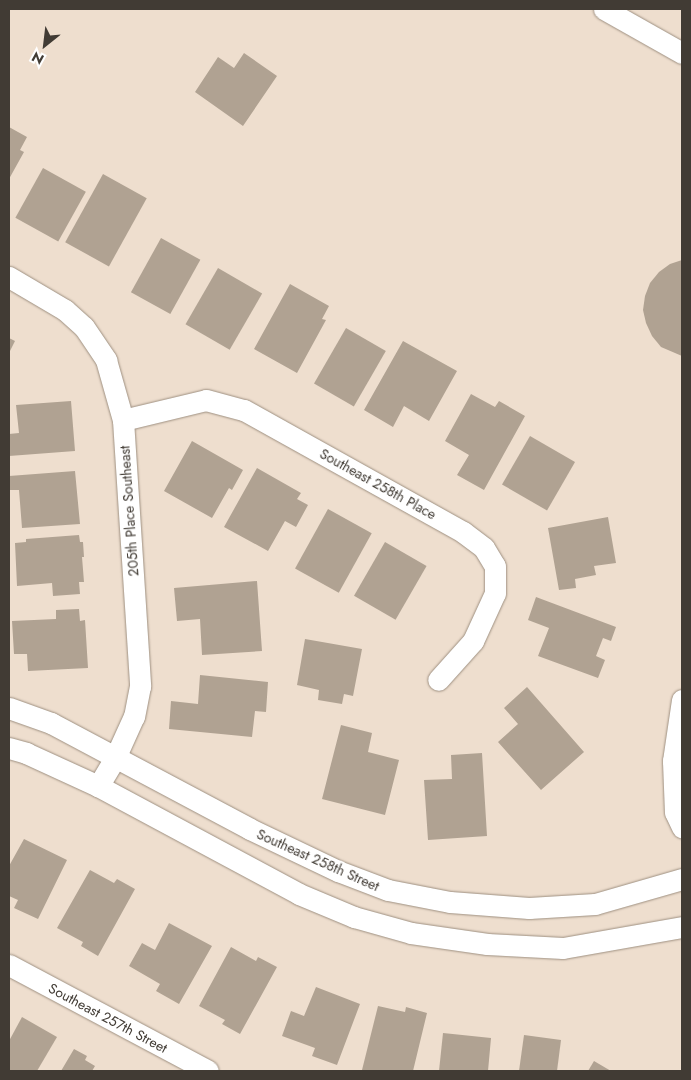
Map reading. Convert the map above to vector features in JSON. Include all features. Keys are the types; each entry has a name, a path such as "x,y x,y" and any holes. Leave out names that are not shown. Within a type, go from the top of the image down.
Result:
{"street":[{"path":"604,9 682,53"},
{"name":"205th Place Southeast","path":"9,278 65,310 84,327 106,360 123,420 140,686 134,716 115,758 98,786"},
{"name":"Southeast 258th Place","path":"123,420 206,400 244,410 464,532 484,548 495,566 495,593 473,642 438,680"},
{"path":"682,700 673,762 674,812 682,827"},
{"name":"Southeast 258th Street","path":"9,708 51,723 250,830 338,870 388,890 450,902 529,908 594,904 682,879"},
{"path":"9,748 26,753 98,786 299,894 354,917 411,934 487,944 562,948 682,927"},
{"name":"Southeast 257th Street","path":"9,965 208,1071"}],"building":[{"path":"244,53 277,76 243,126 195,92 218,57 234,68"},
{"path":"9,127 27,137 20,150 24,152 9,179"},
{"path":"43,168 86,192 58,242 15,218"},
{"path":"103,174 147,198 109,266 65,242"},
{"path":"161,238 200,260 170,314 131,292"},
{"path":"682,260 682,356 661,347 652,336 643,310 645,296 650,283 659,272 670,264"},
{"path":"218,268 262,294 230,350 186,324"},
{"path":"290,284 329,306 322,319 326,320 297,373 254,349"},
{"path":"346,328 386,351 354,406 314,383"},
{"path":"9,338 15,341 9,353"},
{"path":"403,341 457,371 429,421 404,406 393,427 364,410"},
{"path":"471,394 495,407 499,401 525,416 484,490 457,475 469,455 445,441"},
{"path":"71,401 75,451 9,456 9,434 19,433 16,405"},
{"path":"530,436 575,462 547,510 502,484"},
{"path":"192,441 243,470 232,490 229,488 212,518 164,491"},
{"path":"257,468 301,493 297,499 308,505 296,527 285,521 268,551 224,527"},
{"path":"75,471 80,524 22,528 19,490 9,490 9,476"},
{"path":"328,509 372,533 339,593 295,568"},
{"path":"608,517 616,563 594,566 596,575 575,579 576,588 559,590 548,528"},
{"path":"79,535 80,542 83,542 84,557 82,557 84,582 79,582 80,594 53,596 52,583 17,586 15,543 26,542 26,539"},
{"path":"385,542 427,566 396,620 354,596"},
{"path":"257,581 262,651 202,655 200,619 177,621 174,588"},
{"path":"536,597 616,627 611,641 603,638 596,656 605,660 598,678 538,656 549,628 528,620"},
{"path":"79,609 80,621 85,620 88,668 28,671 27,654 14,654 12,621 56,619 56,610"},
{"path":"305,639 362,649 353,696 344,694 342,704 318,700 319,690 297,685"},
{"path":"200,675 268,682 266,712 255,711 252,737 169,729 171,701 198,704"},
{"path":"527,687 584,752 541,790 498,742 518,724 504,708"},
{"path":"341,725 372,733 368,752 399,760 385,815 322,799"},
{"path":"482,753 487,836 428,840 424,780 452,779 451,755"},
{"path":"24,839 67,860 38,919 14,908 18,900 9,896 9,866"},
{"path":"90,870 114,883 117,879 135,889 98,956 81,946 83,942 57,928"},
{"path":"169,923 212,946 179,1004 156,991 160,984 129,966 142,943 155,950"},
{"path":"231,947 256,961 258,957 277,967 240,1034 222,1024 225,1020 199,1006"},
{"path":"316,987 360,1004 337,1065 312,1056 315,1048 282,1036 291,1011 304,1016"},
{"path":"378,1006 405,1012 406,1007 427,1013 413,1071 362,1070"},
{"path":"22,1017 57,1037 37,1071 9,1071 9,1041"},
{"path":"443,1033 491,1038 488,1071 439,1071"},
{"path":"524,1035 561,1040 557,1071 519,1071"},
{"path":"74,1049 87,1056 85,1060 95,1066 92,1071 61,1071"},
{"path":"594,1061 611,1071 588,1071"}]}
